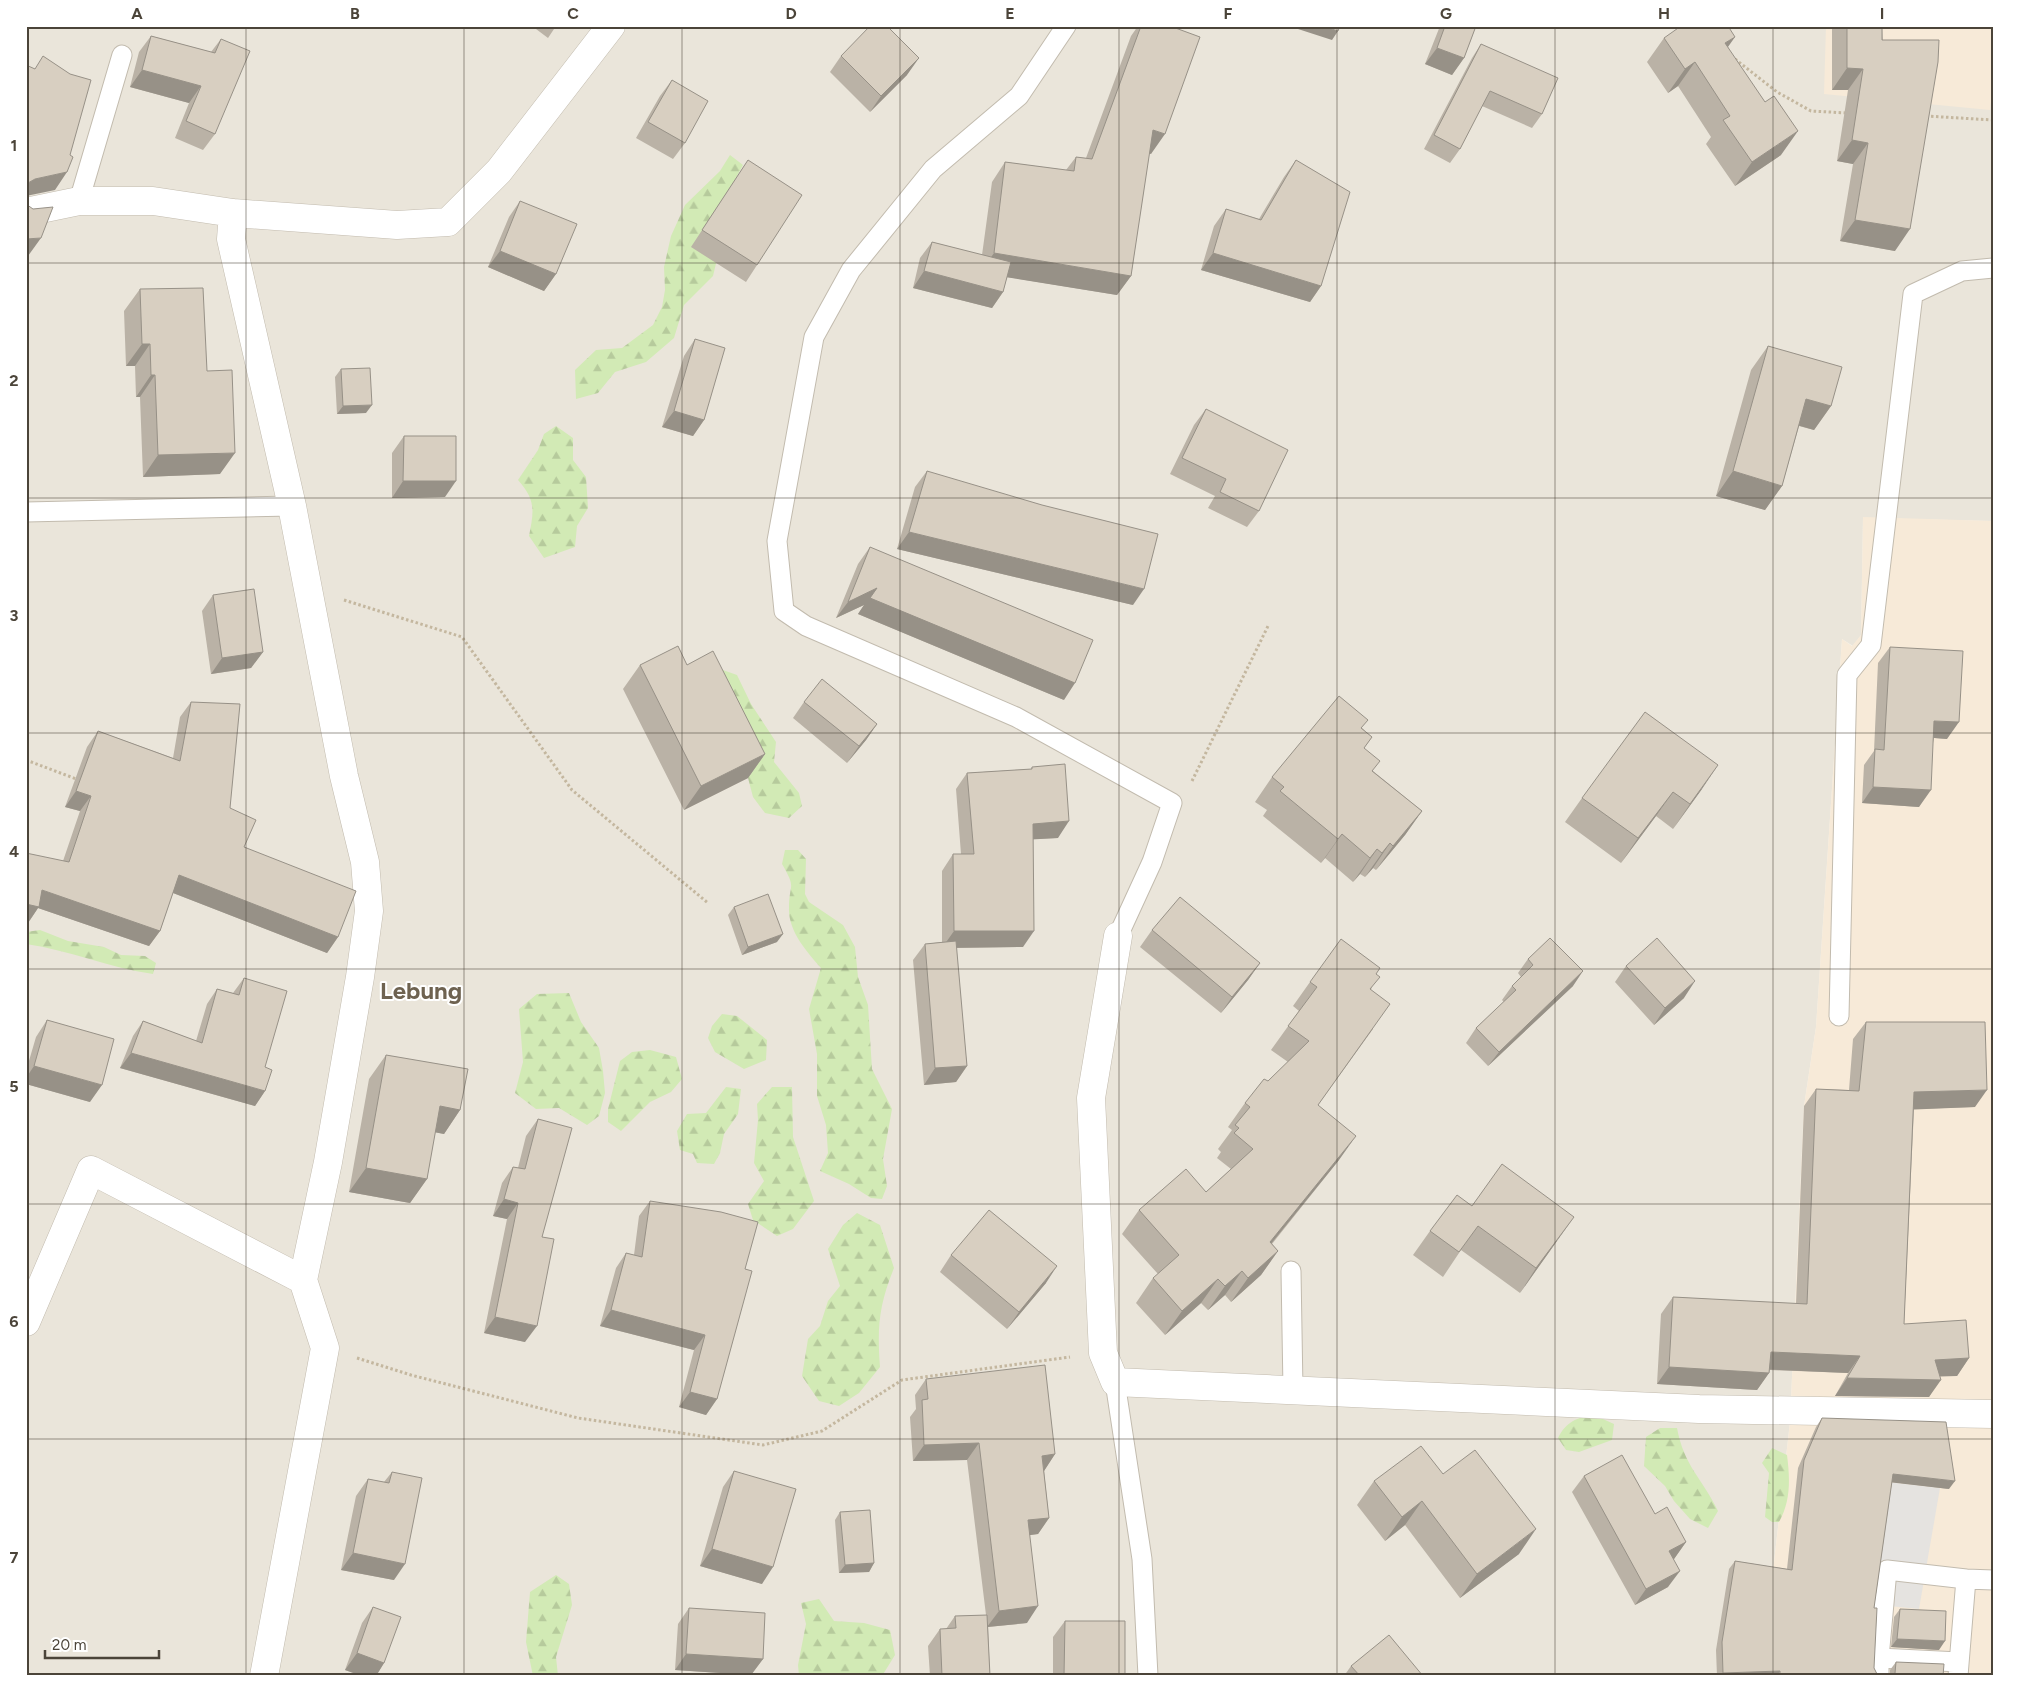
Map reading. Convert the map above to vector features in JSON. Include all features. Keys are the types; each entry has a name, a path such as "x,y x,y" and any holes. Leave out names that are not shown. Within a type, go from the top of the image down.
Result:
{"street":[{"path":"26,212 79,201 153,201 233,214 397,224 448,222 499,171 611,26"},
{"path":"233,214 231,239 310,592 344,776 365,862 369,911 360,977 330,1152 303,1280 325,1348 264,1676"},
{"path":"1118,936 1091,1098 1103,1353 1114,1382 1700,1409 1993,1414"},
{"path":"26,1322 91,1170 303,1280"}],"lane":[{"path":"1066,26 1020,96 932,169 851,270 814,337 777,541 784,611 806,626 1016,717 1172,803 1152,862 1118,936"},
{"path":"79,201 122,55"},
{"path":"1839,1016 1846,675 1871,645 1913,294 1962,270 1993,268"},
{"path":"26,512 292,506"},
{"path":"1291,1271 1293,1390"},
{"path":"1114,1382 1142,1559 1148,1676"},
{"path":"1966,1579 1959,1669 1879,1667 1887,1570 1966,1579 1993,1580"}],"path":[{"path":"1732,56 1778,92 1811,111 1849,113"},
{"path":"1916,116 1993,120"},
{"path":"310,592 362,604 462,637 572,790 708,903"},
{"path":"1172,803 1187,792 1269,624"},
{"path":"26,760 81,781"},
{"path":"325,1348 410,1375 578,1418 763,1445 822,1431 902,1380 1103,1353"}],"shaded area":[{"path":"26,26 1993,26 1993,521 1863,518 1861,635 1853,646 1842,639 1816,1027 1804,1106 1790,1422 1761,1676 26,1676"},
{"path":"1826,26 1993,26 1993,86 1990,110 1824,94"},
{"path":"1863,517 1993,521 1993,1676 1761,1676 1790,1422 1804,1106 1816,1027 1842,639 1852,646 1861,635"},
{"path":"1888,1482 1940,1488 1919,1609 1869,1604"}],"green space":[{"path":"730,155 743,165 737,176 713,276 684,305 674,338 646,362 615,372 598,393 576,399 575,370 596,350 622,348 653,325 662,307 665,290 664,267 671,236 685,205 720,171"},
{"path":"556,426 573,438 573,460 586,477 588,508 577,526 575,547 544,558 529,536 532,520 531,500 518,480 538,450 544,434"},
{"path":"720,669 737,675 751,704 776,742 774,762 799,793 802,806 789,818 765,813 753,797 748,778 724,730"},
{"path":"785,850 798,850 806,859 805,894 809,902 843,925 855,947 858,977 868,1005 872,1069 892,1109 883,1159 887,1186 882,1199 871,1198 849,1184 820,1171 828,1153 826,1125 817,1096 817,1054 809,1009 821,968 799,941 792,925 789,908 791,882 782,864"},
{"path":"40,930 68,941 104,947 121,955 145,956 156,963 153,974 121,968 58,950 26,944 26,932"},
{"path":"569,993 581,1022 599,1048 603,1071 605,1093 599,1116 587,1125 559,1108 536,1109 515,1093 523,1062 519,1009 537,994"},
{"path":"722,1014 737,1016 767,1040 766,1060 744,1069 715,1052 708,1038 712,1026"},
{"path":"650,1050 676,1057 682,1079 671,1092 650,1102 621,1131 608,1122 608,1109 620,1061 632,1052"},
{"path":"726,1087 741,1089 738,1114 724,1134 720,1153 714,1164 697,1163 693,1154 680,1150 677,1131 687,1114 706,1113"},
{"path":"772,1087 792,1087 793,1137 814,1201 793,1229 777,1236 753,1220 748,1204 764,1181 754,1163 758,1120 757,1104"},
{"path":"857,1213 880,1225 894,1268 885,1293 880,1316 880,1367 859,1393 839,1406 819,1401 802,1376 808,1339 820,1326 828,1301 840,1286 828,1249 843,1225"},
{"path":"1594,1415 1614,1424 1612,1440 1579,1452 1566,1450 1558,1438 1561,1432 1573,1421"},
{"path":"1660,1428 1677,1428 1684,1452 1718,1511 1708,1528 1690,1519 1674,1501 1665,1486 1644,1466 1646,1437"},
{"path":"1772,1448 1787,1455 1788,1464 1788,1498 1779,1522 1772,1522 1765,1517 1769,1473 1762,1463"},
{"path":"556,1575 569,1584 572,1605 556,1657 558,1676 533,1676 526,1642 530,1592"},
{"path":"819,1599 834,1621 864,1623 890,1630 895,1655 882,1676 799,1676 798,1665 806,1624 801,1603"}],"building":[{"path":"870,26 887,26 919,58 881,96 841,56"},
{"path":"1141,26 1170,26 1200,37 1165,134 1153,130 1131,276 994,253 1005,162 1074,171 1076,157 1092,159"},
{"path":"1322,26 1340,26 1338,31"},
{"path":"1445,26 1476,26 1464,58 1437,48"},
{"path":"1681,26 1728,26 1735,37 1725,43 1765,102 1774,96 1798,131 1752,162 1723,120 1730,116 1695,62 1685,69 1664,38"},
{"path":"1847,26 1882,26 1882,40 1939,40 1938,62 1910,229 1855,220 1868,143 1852,140 1863,69 1847,68"},
{"path":"151,36 215,53 221,39 250,51 215,134 186,121 201,86 142,70"},
{"path":"1481,44 1558,78 1542,114 1490,91 1460,149 1434,135"},
{"path":"43,56 70,74 91,80 70,155 73,157 67,172 35,179 26,185 26,65 35,69"},
{"path":"672,80 708,101 685,143 648,122"},
{"path":"748,160 802,195 757,265 702,230"},
{"path":"1296,160 1350,192 1321,286 1213,253 1226,209 1261,220"},
{"path":"520,201 577,224 556,274 500,251"},
{"path":"26,204 33,209 53,207 41,238 26,239"},
{"path":"932,242 1011,262 1003,292 924,271"},
{"path":"203,288 207,371 232,370 235,453 158,455 155,375 151,375 150,344 142,344 140,289"},
{"path":"695,339 725,348 704,420 674,411"},
{"path":"1768,346 1842,367 1831,406 1806,399 1782,486 1733,471"},
{"path":"370,368 372,405 343,406 341,369"},
{"path":"1206,409 1288,450 1259,511 1220,492 1226,479 1182,458"},
{"path":"404,436 456,436 456,481 403,481"},
{"path":"927,471 1042,505 1158,534 1144,589 909,532"},
{"path":"870,547 1093,640 1075,683 870,598 877,588 848,602"},
{"path":"254,589 263,652 222,658 213,595"},
{"path":"678,646 687,665 713,651 765,754 701,786 640,665"},
{"path":"1890,647 1963,651 1959,722 1934,721 1931,790 1873,787 1875,749 1884,750"},
{"path":"822,679 877,724 859,746 804,702"},
{"path":"1339,696 1368,720 1361,728 1372,737 1364,748 1380,761 1372,771 1422,811 1393,846 1390,843 1382,853 1377,849 1370,858 1342,834 1338,839 1280,791 1284,787 1272,777"},
{"path":"191,702 240,704 230,808 256,820 244,847 356,891 338,937 179,875 160,931 42,890 39,907 26,904 26,853 69,862 91,796 76,791 98,731 180,761"},
{"path":"1645,712 1718,765 1690,804 1673,792 1638,838 1582,798"},
{"path":"1065,764 1069,821 1033,824 1034,931 954,931 953,854 974,854 967,773 1032,769 1032,767"},
{"path":"768,894 783,934 748,947 734,907"},
{"path":"1180,897 1260,963 1232,997 1152,930"},
{"path":"1550,938 1583,971 1499,1052 1476,1028 1516,990 1512,986 1533,965 1528,959"},
{"path":"1657,938 1695,981 1665,1008 1626,966"},
{"path":"1341,939 1380,968 1376,974 1380,977 1370,989 1390,1004 1318,1105 1356,1136 1270,1242 1278,1251 1248,1278 1242,1271 1225,1286 1218,1279 1182,1311 1153,1278 1179,1255 1139,1210 1186,1169 1206,1192 1253,1149 1234,1133 1239,1128 1235,1125 1250,1107 1245,1103 1264,1079 1268,1081 1309,1041 1288,1026 1317,987 1310,982"},
{"path":"956,941 967,1066 935,1068 925,944"},
{"path":"244,978 287,991 265,1067 272,1070 265,1091 131,1053 143,1021 202,1043 217,989 239,995"},
{"path":"47,1020 114,1039 102,1085 34,1066"},
{"path":"1866,1022 1985,1022 1987,1090 1914,1092 1904,1324 1966,1320 1969,1358 1935,1360 1941,1380 1847,1378 1860,1356 1771,1352 1769,1373 1669,1367 1673,1297 1807,1304 1816,1089 1859,1091"},
{"path":"386,1055 468,1069 460,1110 440,1106 427,1179 366,1168"},
{"path":"538,1119 572,1128 542,1237 554,1239 537,1326 495,1317 518,1203 504,1199 513,1167 525,1169"},
{"path":"1502,1164 1574,1217 1536,1268 1478,1226 1459,1252 1430,1231 1457,1195 1472,1206"},
{"path":"650,1201 721,1212 758,1222 745,1269 752,1271 717,1399 690,1392 705,1335 611,1310 626,1253 642,1257"},
{"path":"989,1210 1057,1266 1019,1312 951,1255"},
{"path":"1045,1365 1055,1454 1042,1456 1049,1518 1028,1520 1038,1606 999,1611 979,1443 924,1445 922,1400 928,1399 926,1379"},
{"path":"1822,1418 1946,1422 1955,1481 1893,1474 1874,1608 1877,1608 1874,1668 1878,1676 1780,1676 1780,1671 1723,1673 1722,1642 1735,1561 1792,1570 1804,1460"},
{"path":"1421,1446 1443,1474 1475,1450 1536,1529 1477,1574 1422,1501 1402,1517 1374,1481"},
{"path":"1622,1455 1655,1514 1667,1507 1686,1542 1669,1551 1680,1571 1646,1589 1584,1476"},
{"path":"734,1471 796,1489 773,1567 712,1549"},
{"path":"392,1472 422,1478 405,1564 353,1553 368,1479 389,1483"},
{"path":"870,1510 874,1563 845,1565 840,1512"},
{"path":"373,1607 401,1617 384,1663 357,1653"},
{"path":"689,1608 765,1613 763,1659 686,1654"},
{"path":"1900,1609 1946,1611 1945,1641 1897,1639"},
{"path":"987,1615 990,1676 942,1676 940,1629 956,1628 955,1616"},
{"path":"1065,1621 1125,1621 1125,1676 1064,1676"},
{"path":"1389,1635 1423,1676 1360,1676 1351,1666"},
{"path":"1896,1662 1944,1664 1943,1676 1892,1676 1895,1673"}],"district":[{"name":"Lebung","path":"421,990"}]}
